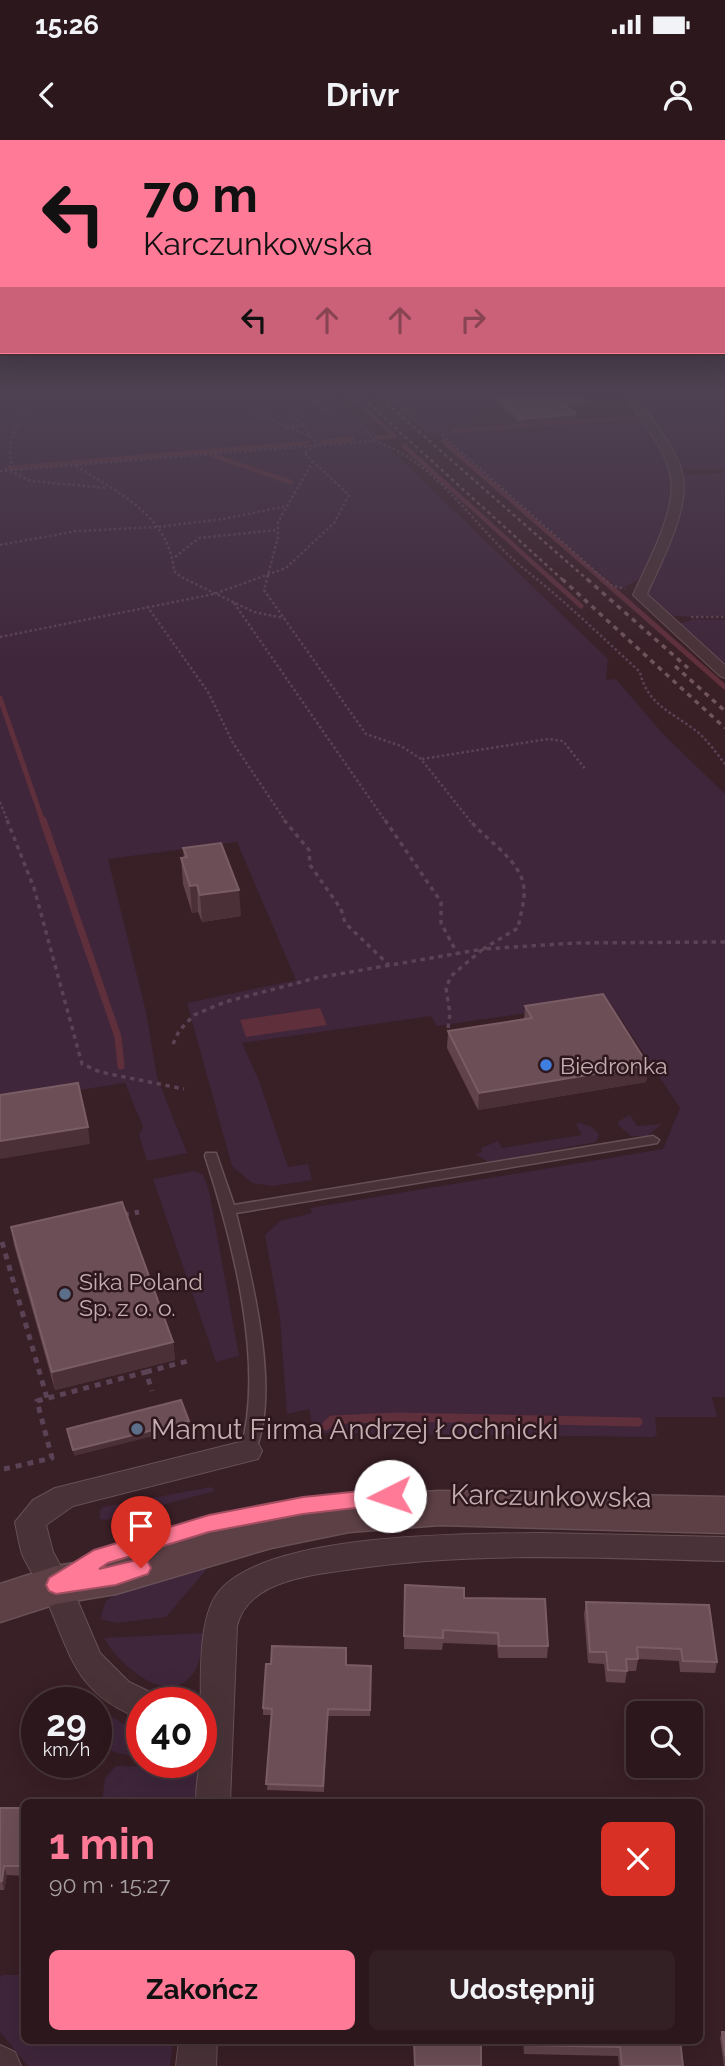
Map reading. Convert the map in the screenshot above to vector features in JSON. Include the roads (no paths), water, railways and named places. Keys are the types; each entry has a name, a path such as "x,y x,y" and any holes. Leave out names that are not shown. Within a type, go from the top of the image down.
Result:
{"street":[{"path":"678,484 667,534 640,590 646,604 725,673"},
{"path":"126,1696 117,1692 88,1662 56,1585 38,1555 30,1522 43,1508 65,1496 248,1451"},
{"name":"Karczunkowska","path":"56,1585 102,1557 209,1524 336,1501 411,1495 725,1499"},
{"name":"Karczunkowska","path":"0,1603 56,1585 116,1576 271,1530 349,1514 440,1508 725,1514"},
{"name":"Karczunkowska","path":"213,1687 222,1623 227,1606 237,1590 249,1581 286,1566 384,1550 485,1546 725,1549"},
{"name":"Karczunkowska","path":"213,1778 214,1799"},
{"path":"197,2066 198,2044"}],"lane":[{"path":"229,1210 653,1140"},
{"path":"211,1156 229,1210 247,1287 257,1422 248,1451"}],"waterway":[{"path":"446,484 553,581"},
{"path":"492,484 604,581"},
{"path":"551,579 581,606"},
{"path":"602,579 725,687"},
{"path":"0,698 43,822"},
{"path":"43,820 118,1037 121,1066"},
{"path":"326,1426 332,1420 396,1417 638,1422"}],"railway":[{"path":"457,484 564,581"},
{"path":"478,484 589,581"},
{"path":"562,579 725,728"},
{"path":"587,579 688,668"},
{"path":"675,666 725,711"}],"place":[{"name":"Biedronka","path":"546,1065"},
{"name":"Sika Poland Sp. z o. o.","path":"65,1294"},
{"name":"Mamut Firma Andrzej Łochnicki","path":"137,1429"}]}
